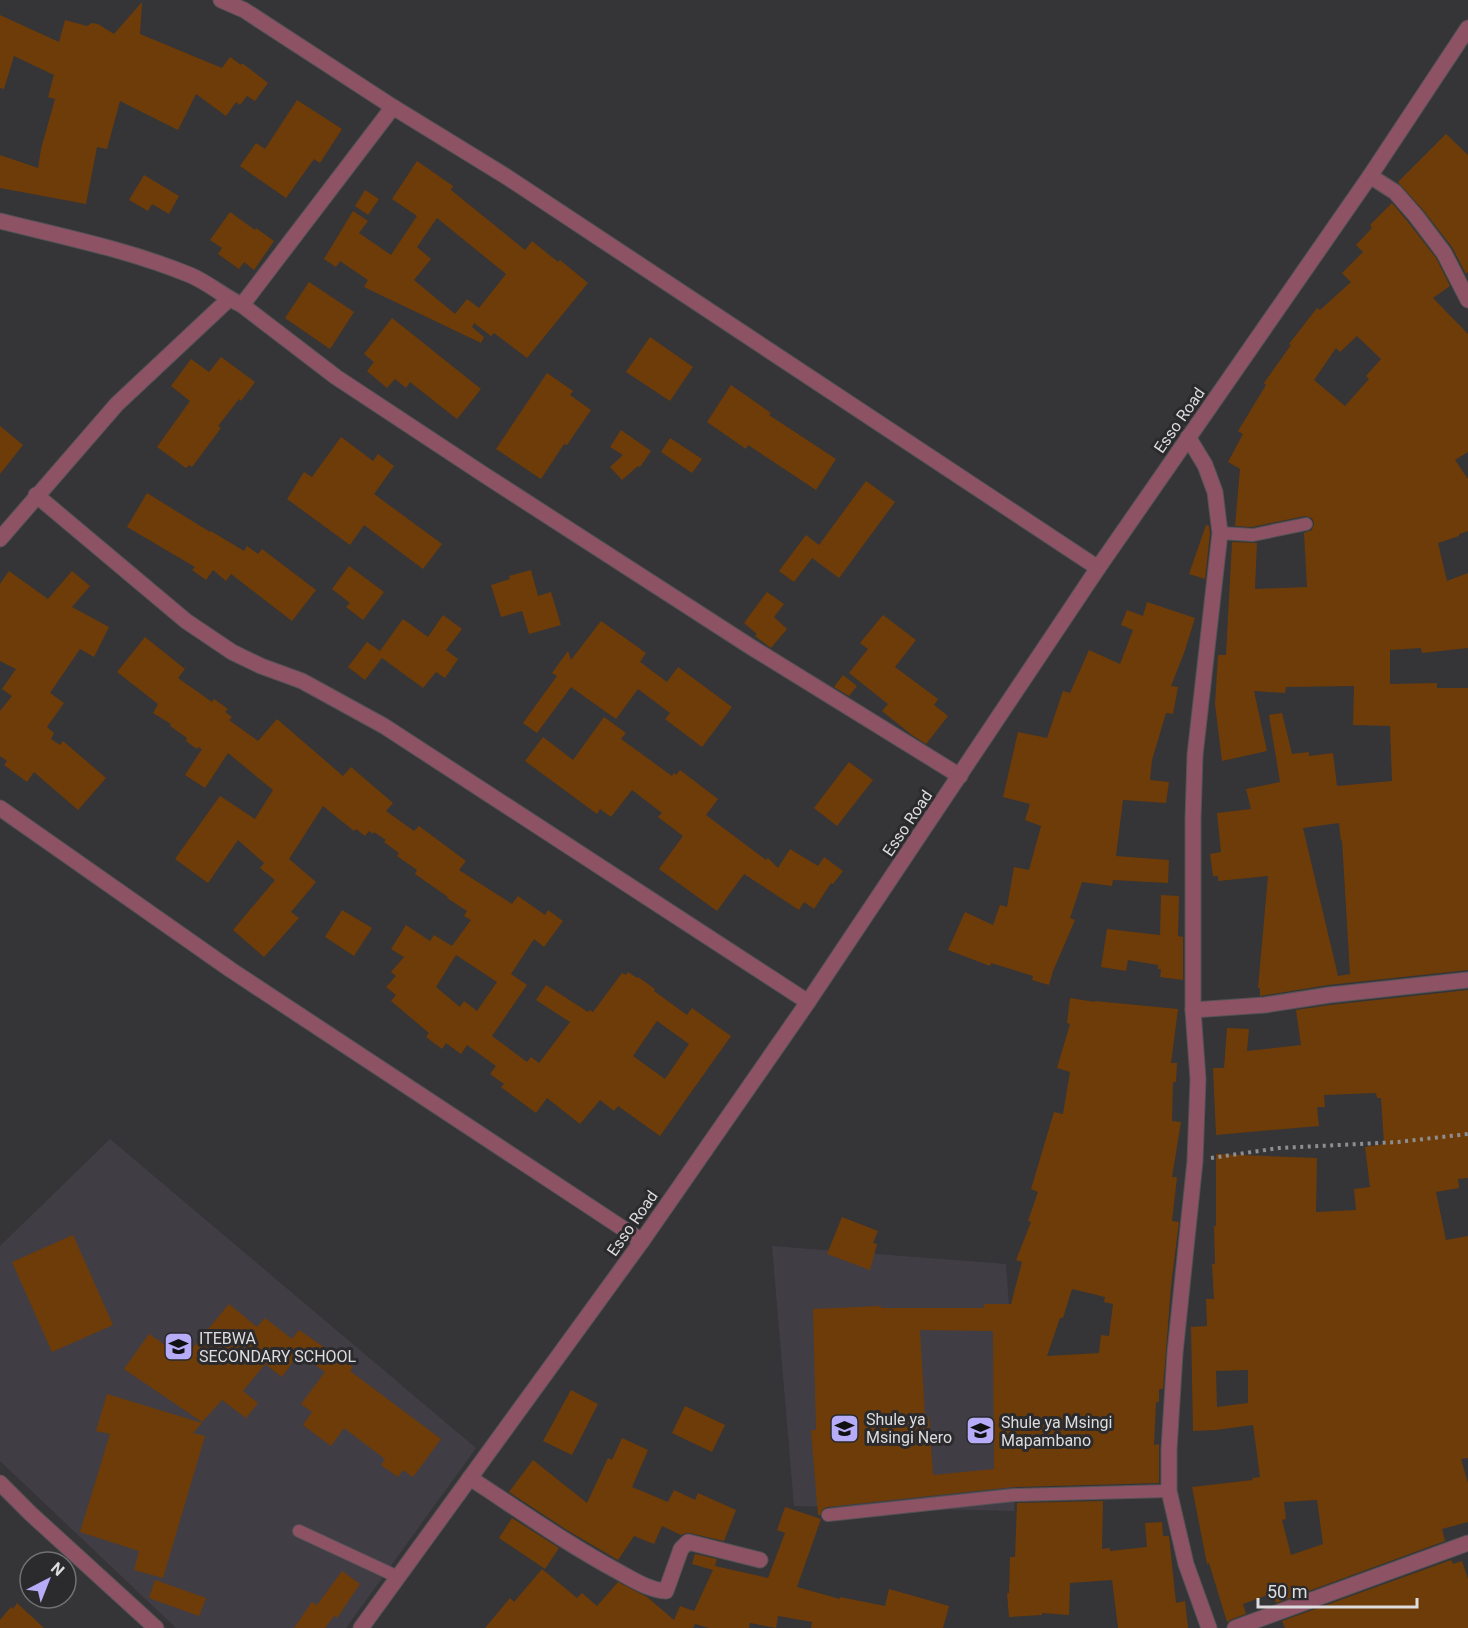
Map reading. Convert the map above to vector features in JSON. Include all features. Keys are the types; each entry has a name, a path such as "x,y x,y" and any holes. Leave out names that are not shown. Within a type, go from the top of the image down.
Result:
{"street":[{"path":"221,0 244,10 393,107 507,177 1098,568"},
{"name":"Esso Road","path":"361,1628 642,1241 808,1002 1098,568 1370,176 1468,28"},
{"path":"0,539 117,404 236,302 393,107"},
{"path":"1370,176 1395,192 1416,216 1444,253 1468,300"},
{"path":"0,221 122,251 193,276 236,302 336,377 495,483 751,647 960,776"},
{"path":"1188,437 1205,465 1215,492 1220,533 1195,755 1193,1010 1198,1079 1195,1161 1175,1353 1169,1449 1169,1491 1186,1564 1209,1628"},
{"path":"36,495 186,621 232,652 302,681 384,726 808,1002"},
{"path":"0,808 231,970 642,1241"},
{"path":"1193,1010 1265,1005 1329,995 1468,980"},
{"path":"470,1478 594,1558 655,1590 666,1591 681,1549 688,1542 760,1560"},
{"path":"0,1483 156,1628"},
{"path":"1235,1628 1468,1543"}],"lane":[{"path":"1220,533 1253,535 1306,524"},
{"path":"828,1515 1014,1495 1169,1491"},
{"path":"299,1531 398,1577"}],"path":[{"path":"1195,1161 1280,1148 1398,1142 1468,1134"}],"shaded area":[{"name":"ITEBWA SECONDARY SCHOOL","path":"110,1139 476,1448 346,1628 176,1628 0,1461 0,1246"},
{"path":"772,1246 1006,1264 1017,1466 1014,1511 794,1506"}],"building":[{"path":"142,2 140,34 222,68 230,57 241,65 242,63 268,83 255,101 247,96 240,105 236,102 226,116 196,94 178,130 120,101 107,149 97,147 86,204 0,188 0,155 38,168 55,99 48,97 54,75 14,56 4,89 0,88 0,15 59,42 65,20 87,26 92,23 98,24 114,34"},
{"path":"297,100 342,129 320,163 314,159 286,198 240,166 256,143 265,149"},
{"path":"1446,134 1468,155 1468,272 1466,274 1452,247 1398,182"},
{"path":"417,161 453,186 451,190 525,250 532,241 588,283 527,358 494,333 491,336 474,323 472,327 484,337 481,343 364,287 368,280 340,261 336,267 324,259 353,211 368,221 359,233 391,255 417,216 392,199","holes":["437,218 506,274 479,308 467,299 455,314 414,280 431,259 417,247"]},
{"path":"144,175 179,196 169,214 152,204 148,211 129,200"},
{"path":"365,190 379,199 368,215 355,206"},
{"path":"1392,203 1436,258 1450,286 1433,298 1468,334 1468,452 1455,460 1468,479 1468,531 1438,543 1447,581 1468,573 1468,648 1422,653 1421,648 1390,650 1390,684 1437,683 1437,688 1468,688 1468,970 1328,985 1260,996 1260,988 1258,988 1268,876 1218,881 1218,876 1213,876 1210,854 1221,852 1217,813 1251,809 1246,789 1280,782 1269,715 1282,713 1292,754 1309,752 1309,756 1333,753 1337,786 1392,781 1390,726 1353,725 1354,686 1286,687 1285,693 1254,691 1267,751 1222,761 1215,704 1218,655 1226,655 1232,542 1257,543 1255,589 1307,587 1304,533 1312,530 1314,523 1312,518 1305,516 1252,527 1235,526 1240,469 1228,462 1243,434 1238,431 1266,385 1264,383 1291,345 1289,344 1317,308 1320,310 1351,282 1342,273 1363,252 1356,245 1372,228 1370,225","holes":["1357,336 1381,359 1366,376 1369,379 1345,406 1314,380 1336,348 1340,352","1339,823 1350,974 1338,976 1303,828"]},
{"path":"230,212 274,241 254,270 244,262 239,269 218,254 222,248 210,240"},
{"path":"309,282 354,312 330,349 285,318"},
{"path":"392,318 481,389 457,419 410,382 406,388 395,379 387,388 367,371 374,362 364,354"},
{"path":"650,337 693,367 670,401 626,372"},
{"path":"221,357 255,382 218,426 221,428 192,467 189,465 186,468 157,447 190,401 171,386 191,359 209,372"},
{"path":"547,373 573,391 570,395 591,410 567,445 564,444 541,479 496,449"},
{"path":"731,385 771,413 769,415 836,459 816,490 748,445 746,449 707,422"},
{"path":"0,426 23,445 0,474"},
{"path":"621,430 651,451 640,467 638,466 622,480 610,467 623,455 610,447"},
{"path":"341,437 373,461 378,454 394,466 374,494 442,544 423,569 364,525 350,545 287,499 304,472 312,477"},
{"path":"670,438 702,459 692,473 661,452"},
{"path":"866,481 895,502 839,578 812,558 794,582 779,571 806,535 819,545"},
{"path":"147,493 244,551 247,546 258,554 262,549 316,590 292,621 231,574 226,581 213,570 206,580 192,570 195,567 127,527"},
{"path":"1206,525 1209,526 1210,533 1205,579 1189,574"},
{"path":"349,566 384,592 363,620 346,607 350,603 332,589"},
{"path":"531,570 538,596 551,592 561,625 529,634 522,611 501,617 491,585 510,579 509,576"},
{"path":"9,571 48,599 72,571 90,586 72,607 109,627 94,657 80,649 50,693 64,703 47,727 54,733 51,739 60,745 63,741 106,778 78,810 34,772 27,782 4,765 7,761 0,756 0,711 12,696 2,689 16,669 0,661 0,584"},
{"path":"767,592 784,604 774,617 787,629 771,648 755,636 757,634 744,623"},
{"path":"1147,602 1195,618 1171,686 1178,687 1173,714 1166,713 1152,760 1150,780 1169,782 1166,803 1123,800 1116,856 1169,860 1168,883 1113,880 1112,886 1082,882 1070,918 1075,920 1049,985 1032,980 1033,976 991,963 990,966 948,950 965,912 993,925 1000,905 1007,907 1014,867 1029,870 1041,826 1025,820 1030,804 1003,797 1018,732 1047,738 1063,691 1070,693 1089,650 1120,664 1133,630 1121,625 1127,610 1143,616"},
{"path":"443,615 462,629 446,650 458,659 445,678 436,672 423,688 382,658 365,680 348,667 367,642 380,651 403,619 428,637"},
{"path":"883,615 916,640 895,667 938,699 934,705 948,716 926,744 882,711 888,704 849,673 868,649 860,643"},
{"path":"601,621 646,653 640,662 667,682 678,667 732,707 702,747 665,719 670,713 638,689 616,719 571,687 537,733 523,723 557,676 552,673 568,651 571,660"},
{"path":"145,637 185,669 178,678 212,702 214,699 228,709 225,712 232,717 229,720 258,741 277,719 343,776 351,767 393,803 386,811 414,831 419,826 466,861 459,870 512,904 518,896 545,915 548,910 563,921 544,947 534,939 511,974 527,985 492,1036 527,1062 531,1057 539,1063 570,1022 536,1000 546,985 588,1012 590,1010 593,1012 622,973 626,975 628,972 655,989 654,991 687,1015 692,1008 731,1036 660,1136 618,1106 614,1111 600,1100 580,1124 547,1098 536,1113 501,1087 504,1084 490,1074 496,1066 467,1045 461,1054 446,1043 442,1049 426,1037 429,1033 391,1001 396,995 386,987 396,976 391,972 404,957 391,949 406,925 430,941 434,935 452,946 471,920 464,916 467,911 415,874 417,870 397,856 399,853 384,842 386,840 374,832 373,834 369,831 365,836 356,829 354,831 323,806 289,859 316,882 291,912 299,918 264,957 233,930 275,880 260,868 264,863 238,840 208,883 175,859 220,796 255,819 273,790 228,753 205,788 185,775 202,749 198,747 197,749 186,741 187,738 170,726 171,724 153,713 158,704 117,672","holes":["456,955 497,982 477,1011 464,1001 460,1007 436,987","657,1021 689,1044 665,1079 633,1056"]},
{"path":"843,675 857,686 849,696 834,687"},
{"path":"604,717 626,733 621,739 672,776 680,770 718,799 706,815 766,860 768,858 778,868 790,849 818,866 824,857 843,871 833,884 831,883 814,909 804,902 799,910 744,874 717,911 659,869 683,836 658,817 662,813 632,790 611,817 600,809 597,814 525,761 543,737 573,760"},
{"path":"849,762 873,780 837,826 814,808"},
{"path":"1161,895 1179,896 1178,936 1183,937 1183,980 1160,977 1161,969 1158,969 1158,965 1128,960 1126,971 1101,967 1107,929 1160,935"},
{"path":"342,910 372,928 354,956 325,937"},
{"path":"1468,990 1468,1178 1458,1179 1459,1188 1436,1192 1446,1240 1468,1236 1468,1458 1461,1459 1468,1483 1468,1522 1442,1529 1445,1541 1276,1603 1273,1593 1243,1604 1246,1614 1227,1622 1209,1563 1207,1564 1192,1487 1253,1480 1252,1478 1260,1477 1253,1425 1193,1431 1191,1327 1207,1326 1206,1299 1214,1299 1212,1264 1215,1264 1216,1154 1317,1158 1316,1212 1356,1210 1354,1189 1370,1187 1365,1147 1384,1144 1381,1098 1377,1098 1376,1093 1324,1095 1325,1107 1317,1107 1319,1126 1216,1135 1213,1068 1224,1068 1227,1028 1249,1029 1247,1051 1301,1045 1296,1010","holes":["1248,1370 1248,1403 1217,1407 1216,1371","1317,1500 1323,1544 1291,1555 1282,1520 1286,1519 1284,1502"]},
{"path":"1070,998 1178,1009 1171,1063 1177,1063 1176,1082 1173,1082 1172,1121 1181,1122 1172,1177 1177,1177 1172,1221 1179,1222 1171,1286 1163,1389 1159,1389 1159,1402 1156,1402 1154,1445 1159,1444 1159,1483 1013,1487 827,1507 818,1515 811,1430 816,1430 813,1309 881,1306 881,1308 984,1308 984,1304 1011,1304 1022,1262 1016,1260 1031,1222 1028,1221 1038,1192 1031,1189 1054,1112 1063,1114 1070,1072 1057,1068 1070,1024 1067,1023","holes":["1072,1289 1105,1297 1104,1302 1113,1304 1109,1336 1101,1335 1099,1353 1047,1356","920,1330 993,1331 994,1469 933,1475 929,1417 925,1417"]},
{"path":"842,1217 878,1231 873,1243 877,1244 870,1270 827,1254"},
{"path":"73,1235 113,1325 52,1352 12,1262"},
{"path":"229,1304 257,1327 265,1318 292,1339 299,1330 353,1367 350,1371 441,1439 413,1477 403,1470 398,1477 381,1465 385,1459 344,1428 331,1446 303,1425 312,1412 301,1404 325,1372 299,1353 282,1377 265,1364 243,1391 258,1403 246,1418 222,1400 202,1422 124,1369 149,1334 184,1358"},
{"path":"571,1390 598,1404 572,1455 543,1441"},
{"path":"107,1394 202,1423 193,1433 205,1436 163,1578 134,1570 139,1551 80,1532 110,1434 96,1431"},
{"path":"685,1406 725,1425 712,1452 672,1433"},
{"path":"622,1438 648,1450 632,1487 668,1502 674,1490 695,1500 698,1493 736,1510 724,1541 690,1533 681,1535 662,1526 654,1544 634,1536 618,1560 509,1492 533,1460 587,1503 608,1458 612,1460"},
{"path":"1103,1501 1102,1549 1110,1548 1110,1551 1147,1547 1145,1523 1162,1522 1163,1536 1169,1536 1176,1603 1185,1601 1188,1628 1118,1628 1112,1580 1070,1583 1069,1615 1042,1613 1042,1615 1009,1617 1007,1593 1009,1593 1010,1557 1015,1557 1017,1503"},
{"path":"785,1507 821,1519 797,1587 840,1599 840,1597 885,1606 889,1589 949,1606 943,1628 811,1628 812,1622 778,1616 776,1628 750,1623 749,1628 709,1628 695,1624 693,1628 485,1628 510,1598 514,1602 542,1569 577,1598 582,1593 597,1606 618,1582 647,1597 674,1620 680,1606 694,1611 713,1570 692,1564 695,1554 717,1559 715,1566 768,1578 785,1533 777,1530"},
{"path":"512,1518 559,1548 545,1569 499,1538"},
{"path":"1451,1560 1453,1564 1462,1561 1468,1579 1468,1628 1285,1628 1282,1621"},
{"path":"342,1571 360,1584 337,1618 334,1616 325,1628 294,1628 312,1602 317,1605"},
{"path":"155,1580 206,1598 199,1616 149,1598"},
{"path":"17,1603 18,1610 25,1610 44,1628 0,1628 0,1620 11,1607 13,1609"}],"place":[{"name":"ITEBWA SECONDARY SCHOOL","path":"178,1347"},
{"name":"Shule ya Msingi Nero","path":"845,1428"},
{"name":"Shule ya Msingi Mapambano","path":"980,1431"}]}
